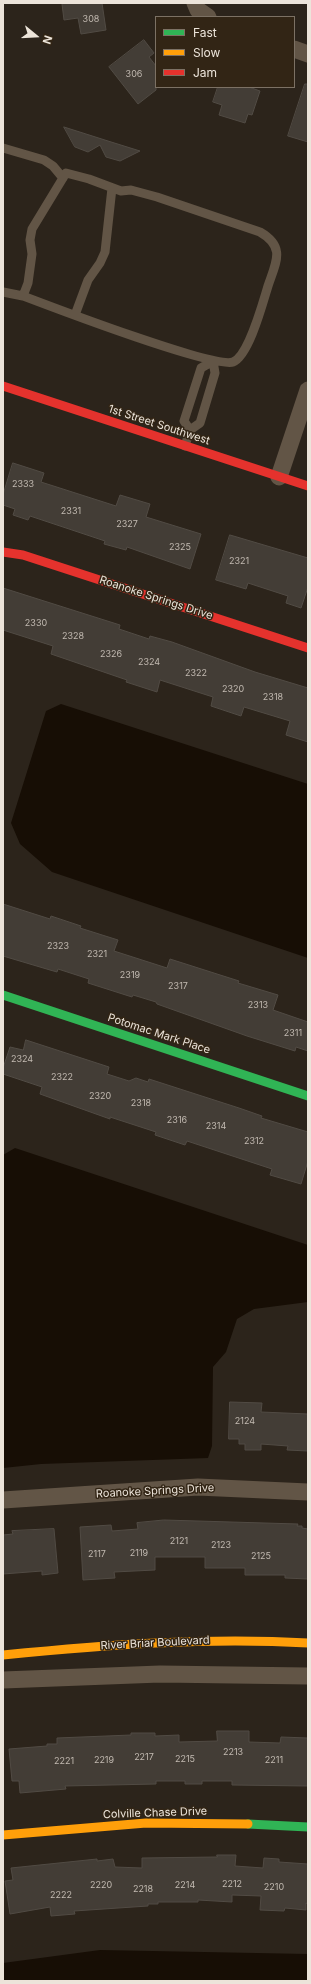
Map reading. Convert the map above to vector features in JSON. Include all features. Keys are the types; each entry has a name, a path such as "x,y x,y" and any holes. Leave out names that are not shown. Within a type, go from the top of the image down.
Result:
{"street":[{"path":"195,3 198,10 207,16"},
{"path":"295,49 308,54"},
{"name":"1st Street Southwest","path":"3,386 308,486"},
{"path":"279,476 308,390"},
{"name":"Roanoke Springs Drive","path":"3,552 24,555 308,648"},
{"name":"Potomac Mark Place","path":"3,995 308,1096"},
{"name":"Roanoke Springs Drive","path":"3,1500 198,1487 308,1492"},
{"name":"River Briar Boulevard","path":"3,1655 110,1644 214,1640 275,1641 308,1644"},
{"path":"3,1680 160,1674 308,1676"},
{"name":"Colville Chase Drive","path":"3,1835 146,1823 262,1824 308,1827"}],"lane":[{"path":"3,148 44,160 53,166 63,178"},
{"path":"3,292 23,296 134,337 213,361 233,362 240,358 252,336 276,264 278,251 272,239 260,232 156,197 132,190 121,191 66,174 32,229 30,240 32,254 28,283 23,296"},
{"path":"75,315 88,280 100,263 105,252 112,188"},
{"path":"185,446 190,430 200,423 216,373 213,361"},
{"path":"190,430 184,421 201,368 213,361"}],"shaded area":[{"path":"61,704 308,784 308,958 52,872 20,844 11,823 46,711"},
{"path":"15,1148 308,1245 308,1302 254,1309 237,1319 226,1352 213,1367 212,1446 208,1458 41,1464 3,1468 3,1155"},
{"path":"100,1950 308,1954 308,1981 3,1981 3,1963"}],"building":[{"path":"102,3 106,30 81,34 78,18 64,20 62,4"},
{"path":"144,40 154,53 149,57 155,65 156,90 138,104 109,67"},
{"path":"305,84 308,84 308,142 288,136"},
{"path":"218,88 252,88 260,91 252,115 248,114 245,123 219,115 222,105 213,102"},
{"path":"64,127 140,151 120,161 106,157 100,145 88,152 75,147"},
{"path":"13,463 44,473 41,482 116,506 120,495 150,504 146,517 201,534 190,569 127,547 126,550 104,544 105,541 30,516 28,520 13,515 15,509 3,505 3,495"},
{"path":"230,535 308,558 308,587 301,608 286,603 288,596 248,583 246,589 216,580"},
{"path":"3,588 120,625 119,629 149,639 150,636 172,642 255,672 308,688 308,742 286,735 290,721 244,707 241,716 211,706 213,697 160,680 157,692 51,654 53,646 3,630"},
{"path":"3,904 50,919 51,916 81,926 80,928 118,940 114,951 167,968 170,959 239,981 238,983 278,995 273,1010 308,1022 308,1051 296,1047 295,1051 247,1036 157,1004 156,1002 133,995 132,997 88,983 89,979 58,969 57,972 3,956"},
{"path":"26,1040 109,1067 107,1074 129,1081 136,1078 148,1082 149,1079 262,1116 261,1118 308,1132 308,1161 301,1184 270,1175 272,1169 187,1141 185,1145 155,1135 156,1132 110,1117 110,1119 40,1094 42,1087 3,1074 3,1068 10,1047 23,1050"},
{"path":"230,1402 262,1403 261,1412 308,1414 308,1451 287,1450 288,1446 261,1444 261,1450 245,1450 245,1444 239,1444 239,1439 229,1439"},
{"path":"164,1520 298,1524 297,1526 302,1526 302,1528 308,1529 308,1579 285,1578 285,1575 245,1575 245,1568 205,1568 205,1557 155,1557 155,1570 114,1572 115,1578 83,1580 80,1527 111,1525 112,1531 138,1529 137,1523"},
{"path":"54,1529 58,1573 42,1575 42,1571 3,1574 3,1535 13,1534 12,1531"},
{"path":"217,1731 249,1731 249,1742 280,1743 281,1737 308,1738 308,1786 232,1785 232,1781 202,1781 202,1784 185,1784 185,1781 156,1781 156,1784 65,1786 66,1789 20,1793 19,1781 12,1781 9,1749 57,1744 57,1738 131,1735 131,1733 155,1733 155,1736 179,1735 179,1742 217,1741"},
{"path":"217,1855 236,1855 235,1866 263,1868 264,1858 279,1859 279,1862 308,1864 308,1904 306,1903 306,1910 285,1908 284,1911 260,1910 261,1896 232,1895 232,1902 198,1900 198,1902 158,1902 158,1904 148,1904 148,1906 74,1911 75,1914 51,1916 50,1907 10,1914 5,1881 13,1880 11,1868 97,1859 97,1861 113,1859 115,1867 142,1868 142,1858 217,1857"}],"traffic: fast":[{"path":"3,995 308,1096"},
{"path":"248,1824 308,1827"}],"traffic: slow":[{"path":"3,1655 156,1643 232,1641 308,1643"},
{"path":"3,1835 146,1823 248,1824"}],"traffic: jam":[{"path":"3,386 308,486"},
{"path":"3,552 23,555 308,648"}]}
